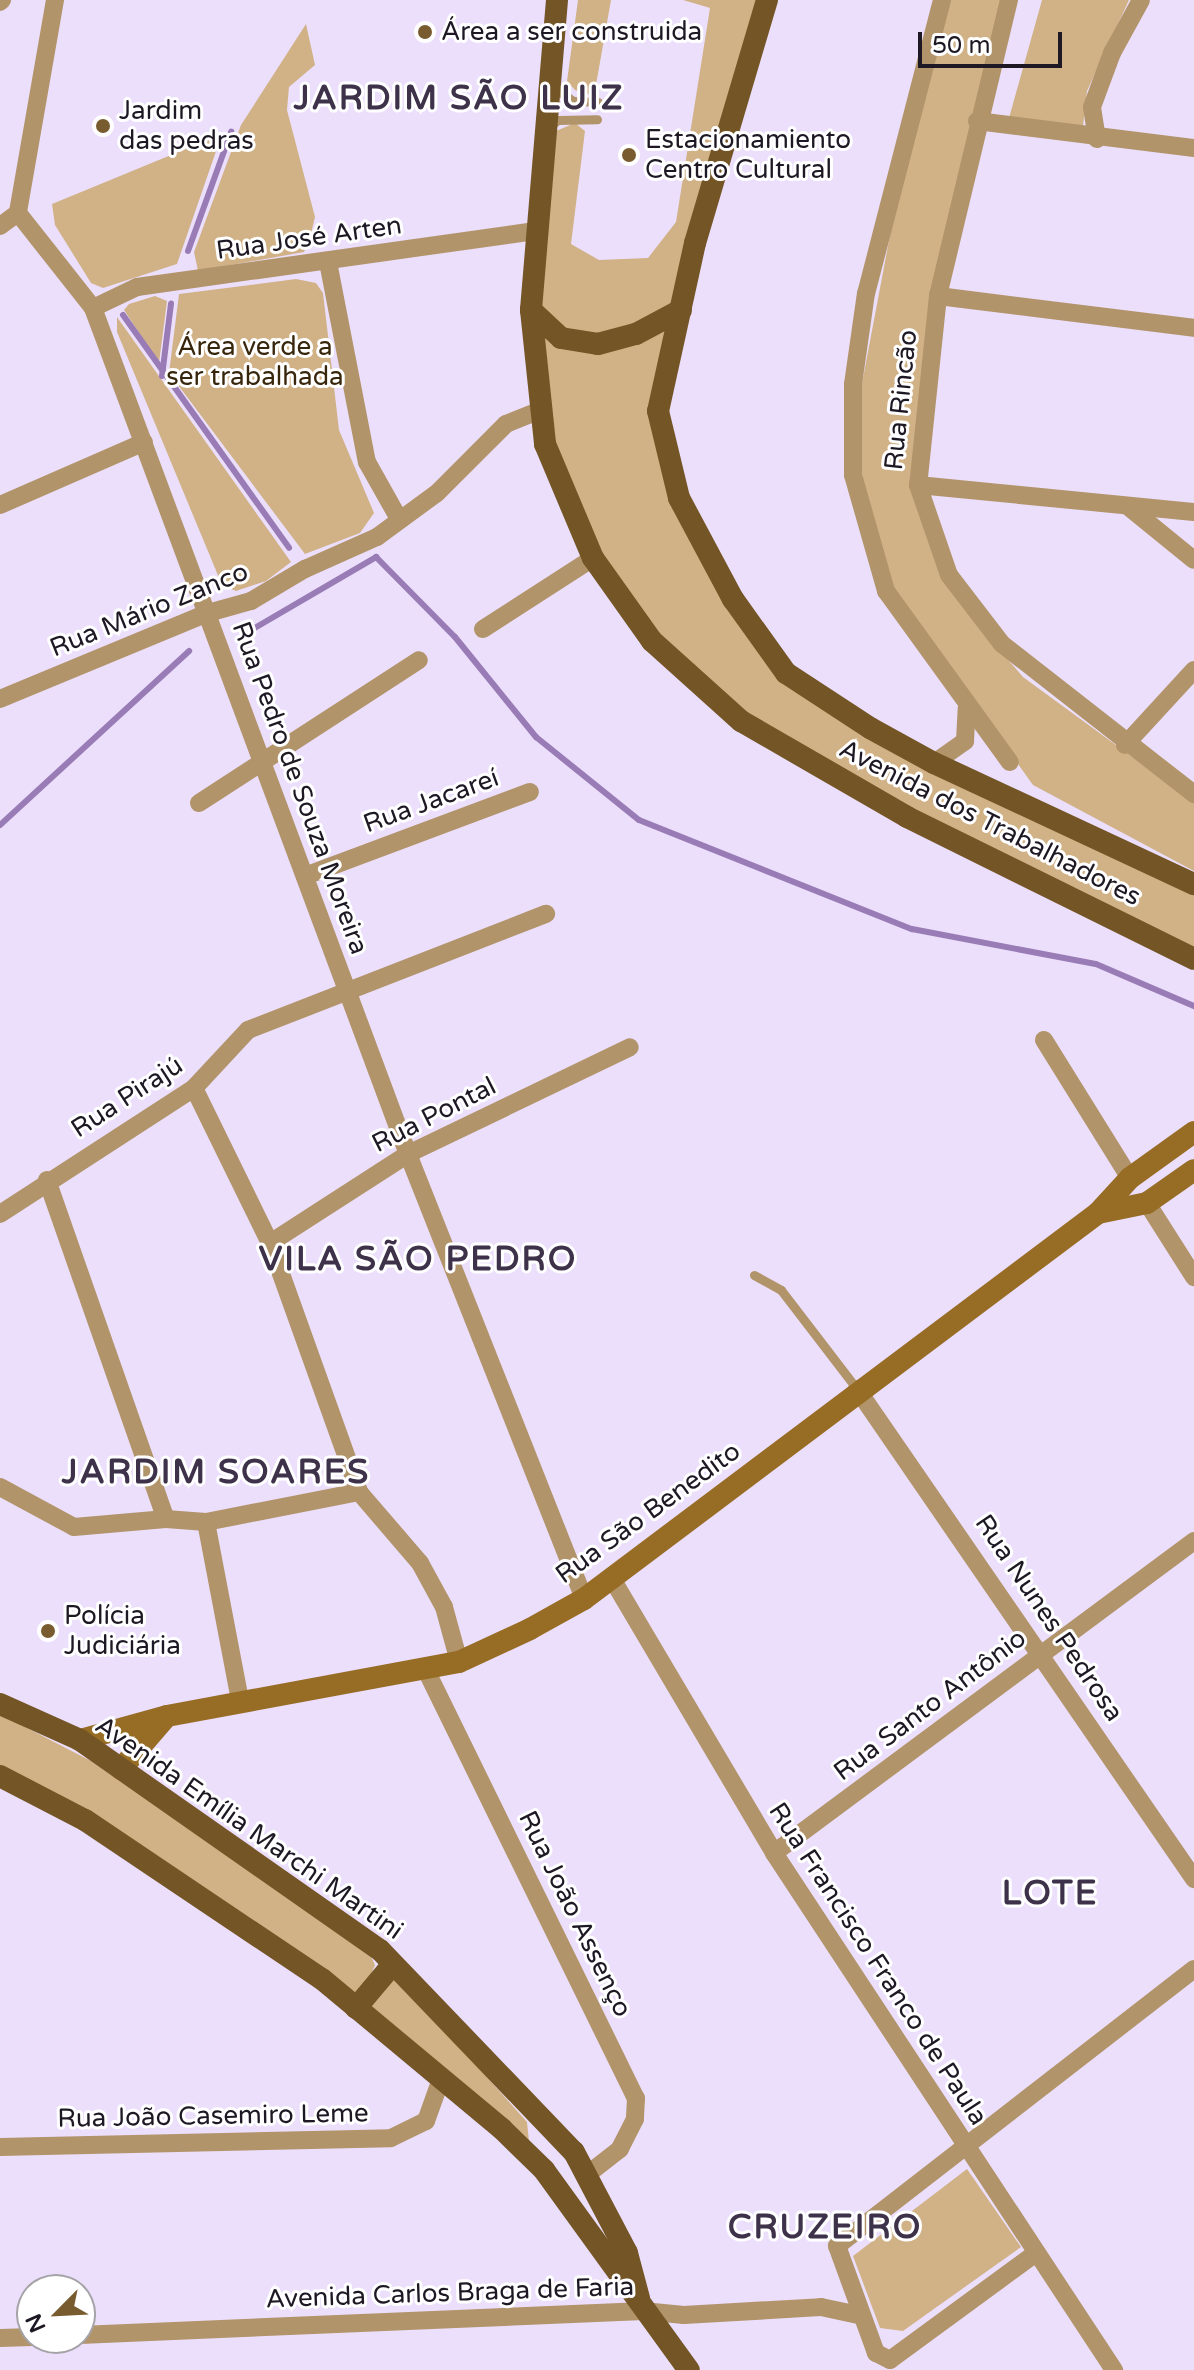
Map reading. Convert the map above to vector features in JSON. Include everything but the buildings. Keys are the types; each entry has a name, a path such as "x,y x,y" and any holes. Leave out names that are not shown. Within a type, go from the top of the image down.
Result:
{"main road":[{"name":"Avenida dos Trabalhadores","path":"557,0 531,310 545,444 593,558 652,641 741,721 907,817 1194,959"},
{"name":"Avenida dos Trabalhadores","path":"767,0 681,310 658,411 679,498 733,599 786,673 934,763 1194,884"},
{"path":"531,310 561,338 598,344 636,334 681,310"},
{"name":"Rua São Benedito","path":"80,1740 167,1716 459,1662 584,1599 857,1389 1098,1213 1140,1171 1194,1132"},
{"name":"Rua São Benedito","path":"1098,1213 1147,1203 1194,1170"},
{"path":"1140,1171 1147,1203"},
{"name":"Avenida Emília Marchi Martini","path":"0,1704 80,1740 393,1964 589,2173 627,2253 643,2311"},
{"path":"121,1769 167,1716"},
{"path":"0,1776 85,1820 356,2008 441,2079 544,2170 643,2311 689,2370"},
{"path":"356,2008 393,1964"}],"street":[{"path":"0,226 18,213 55,0"},
{"path":"942,0 866,293 850,430 853,475 886,591 967,708 1010,762"},
{"name":"Rua Rincão","path":"1009,0 977,121 938,296 918,485 949,575 1002,644 1125,745 1194,794"},
{"path":"1097,139 1092,107 1112,53 1141,0"},
{"path":"977,121 1097,139 1194,148"},
{"name":"Rua Pedro de Souza Moreira","path":"18,213 93,308 408,1154 584,1599"},
{"name":"Rua José Arten","path":"93,308 137,287 537,231"},
{"path":"328,262 367,462 399,519"},
{"path":"938,296 1194,328"},
{"name":"Rua Mário Zanco","path":"0,699 208,613 251,601 305,569 377,537 437,493 506,424 541,410"},
{"path":"0,505 144,442"},
{"path":"918,485 1194,512"},
{"path":"1130,508 1194,560"},
{"path":"483,629 593,558"},
{"path":"199,803 419,660"},
{"path":"1125,745 1194,670"},
{"path":"934,763 965,741 967,708"},
{"name":"Rua Jacareí","path":"305,876 530,792"},
{"name":"Rua Pirajú","path":"0,1214 47,1180 194,1088 248,1030 546,914"},
{"path":"1044,1040 1140,1171"},
{"name":"Rua Pontal","path":"270,1243 408,1154 630,1047"},
{"path":"194,1088 270,1243 359,1492 420,1563 444,1607 459,1662"},
{"path":"47,1180 166,1519"},
{"path":"1147,1203 1194,1277"},
{"name":"Rua Nunes Pedrosa","path":"857,1389 1043,1653 1194,1879"},
{"path":"0,1487 74,1527 166,1519 206,1522 359,1492"},
{"path":"206,1522 240,1701"},
{"name":"Rua Santo Antônio","path":"774,1853 1194,1541"},
{"name":"Rua Francisco Franco de Paula","path":"611,1577 774,1853 965,2148 1114,2370"},
{"name":"Rua João Assenço","path":"426,1670 636,2098 635,2119 620,2149 589,2173"},
{"path":"1036,2253 890,2360 876,2353 859,2315 837,2246 1194,1969"},
{"name":"Rua João Casemiro Leme","path":"0,2147 391,2138 426,2121 441,2079"},
{"path":"821,2307 849,2284"},
{"name":"Avenida Carlos Braga de Faria","path":"96,2334 643,2311 684,2315 821,2307 859,2315"}],"lane":[{"path":"550,80 555,90 573,101 598,102"},
{"path":"546,129 558,120 597,119"},
{"path":"754,1275 781,1290 857,1389"}],"green space":[{"path":"578,0 611,0 594,96 575,90 567,81"},
{"path":"683,0 756,0 675,306 626,329 586,337 559,328 536,310 551,133 575,123 585,131 571,244 599,260 648,258 676,222 710,8"},
{"path":"947,0 1003,0 910,477 961,605 1023,677 1194,802 1194,871 1033,785 898,597 875,541 863,485 857,410 894,214"},
{"path":"1042,0 1129,0 1087,91 1083,126 1009,118"},
{"name":"Área verde a ser trabalhada","path":"306,24 315,65 289,87 287,110 315,217 304,252 198,271 194,252 241,125"},
{"name":"Área verde a ser trabalhada","path":"222,134 177,264 103,288 91,283 55,225 52,204"},
{"name":"Área verde a ser trabalhada","path":"296,279 316,283 323,293 339,430 374,513 360,533 305,554 169,373 179,294"},
{"name":"Área verde a ser trabalhada","path":"155,296 167,301 159,363 124,310 129,304"},
{"name":"Área verde a ser trabalhada","path":"117,317 291,562 266,581 236,591 222,585 117,332"},
{"path":"665,324 667,487 812,702 1194,893 1194,947 917,814 744,714 657,635 598,555 560,466 549,422 538,329 562,348"},
{"path":"0,1714 91,1761 369,1952 375,1965 365,1989 356,1998 0,1768"},
{"path":"396,1975 527,2122 529,2141 368,2007"},
{"path":"967,2169 1021,2247 903,2331 880,2328 853,2256"}],"waterway":[{"path":"188,251 231,132"},
{"path":"162,376 171,304"},
{"path":"123,315 289,548"},
{"path":"253,629 376,557 455,637 536,737 639,820 912,929 1096,964 1194,1006"},
{"path":"0,825 189,651"}],"place":[{"name":"Área a ser construida","path":"425,32"},
{"name":"Jardim das pedras","path":"103,126"},
{"name":"Estacionamiento Centro Cultural","path":"629,155"},
{"name":"Polícia Judiciária","path":"48,1631"}],"district":[{"name":"JARDIM SÃO LUIZ","path":"459,99"},
{"name":"VILA SÃO PEDRO","path":"418,1260"},
{"name":"JARDIM SOARES","path":"216,1473"},
{"name":"LOTE","path":"1050,1894"},
{"name":"CRUZEIRO","path":"825,2228"}]}
